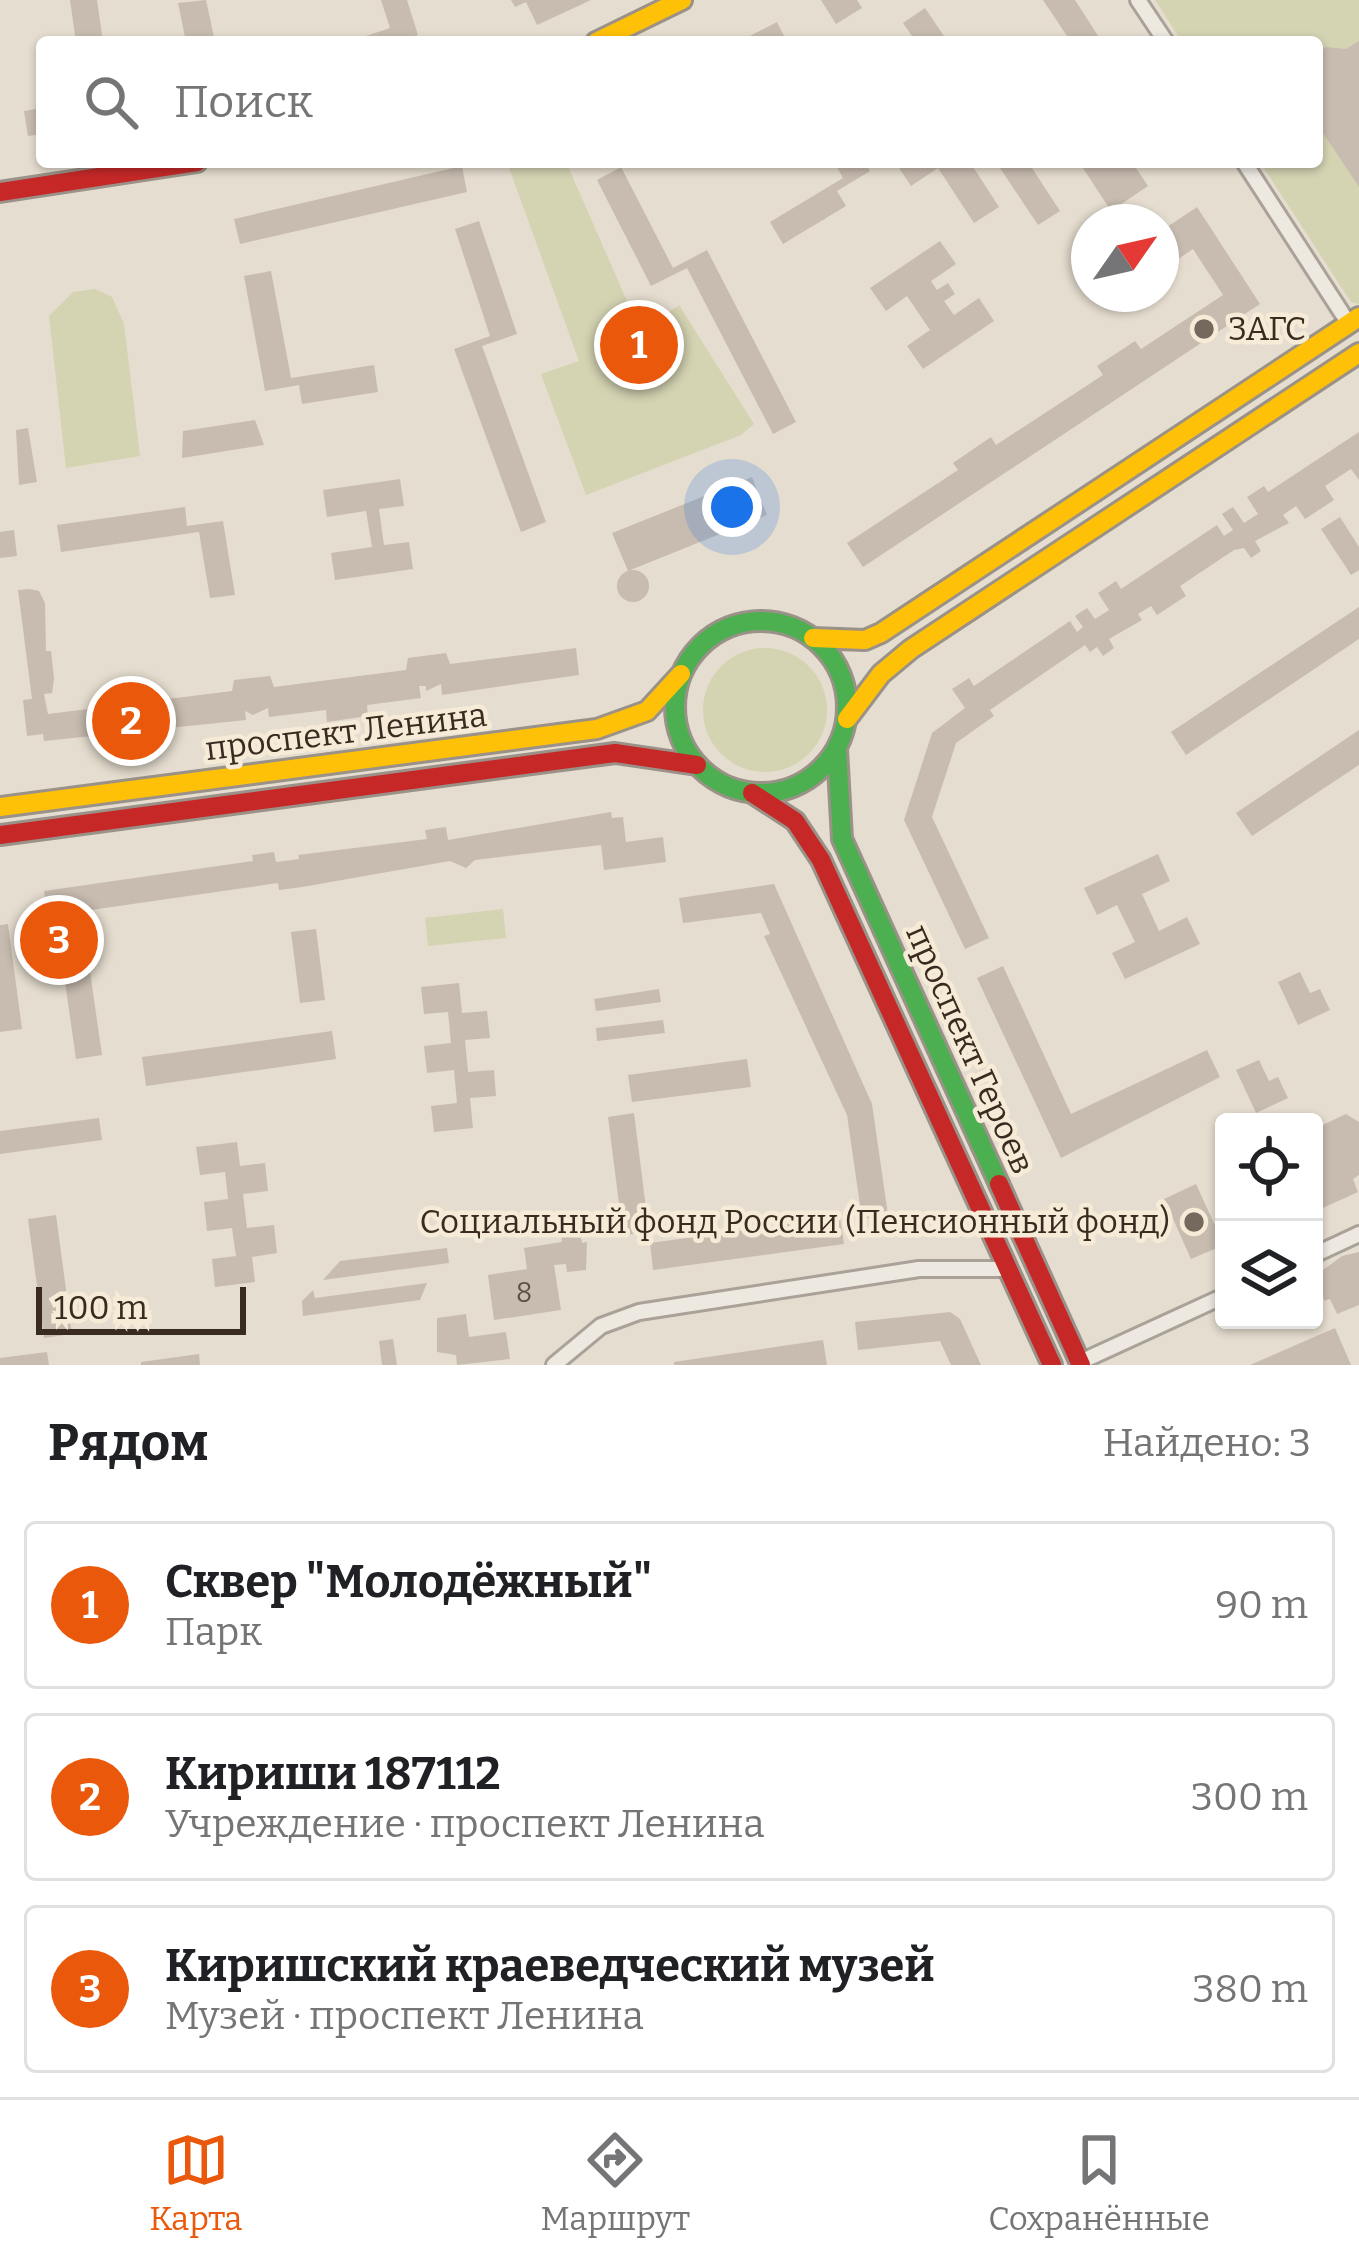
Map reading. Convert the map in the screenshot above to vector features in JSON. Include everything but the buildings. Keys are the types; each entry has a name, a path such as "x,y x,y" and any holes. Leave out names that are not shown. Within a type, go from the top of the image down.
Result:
{"main road":[{"path":"608,36 682,0"},
{"path":"0,192 158,168"},
{"path":"813,638 865,640 881,633 1354,320"},
{"path":"847,719 898,658 1359,353"},
{"path":"744,622 790,626 813,638 834,660 846,688 847,719 837,749 816,775 786,790 752,794 730,788 697,765 677,722 681,674 703,643 744,622"},
{"name":"проспект Ленина","path":"0,807 597,729 647,711 681,674"},
{"name":"проспект Героев","path":"837,749 842,839 1081,1363"},
{"name":"проспект Ленина","path":"0,835 615,753 697,765"},
{"name":"проспект Героев","path":"752,794 795,821 821,860 1052,1365"}],"street":[{"path":"1138,0 1162,36"},
{"path":"1248,168 1354,320"},
{"path":"1323,1251 1359,1234"},
{"path":"554,1365 602,1326 639,1312 919,1269 1008,1269"},
{"path":"1081,1363 1215,1300"}],"green space":[{"path":"1155,0 1359,0 1359,304 1351,302 1264,168 1323,168 1323,36 1178,36"},
{"path":"509,168 569,168 627,301 648,328 679,305 754,424 741,435 586,495 541,374 579,361"},
{"path":"95,289 112,297 124,324 140,456 66,468 49,316 73,292"},
{"path":"765,648 789,652 809,666 823,686 827,710 823,734 809,754 789,768 765,772 741,768 721,754 707,734 703,710 707,686 721,666 741,652"},
{"path":"503,909 506,938 428,946 425,918"}],"traffic: fast":[{"path":"761,621 794,628 822,646 840,674 847,707 840,740 822,768 794,786 761,793 728,786 700,768 682,740 675,707 682,674 700,646 728,628 761,621"},
{"path":"837,749 842,839 999,1184"}],"traffic: slow":[{"path":"608,36 682,0"},
{"path":"813,638 865,640 881,633 1359,317"},
{"path":"847,719 881,674 911,649 1359,353"},
{"path":"0,807 597,729 647,711 681,674"}],"traffic: jam":[{"path":"0,192 158,168"},
{"path":"0,835 615,753 697,765"},
{"path":"752,793 795,821 821,860 1052,1365"},
{"path":"999,1184 1081,1365"}],"place":[{"name":"ЗАГС","path":"1204,329"},
{"name":"Сквер \"Молодёжный\"","path":"639,345"},
{"name":"Кириши 187112","path":"131,721"},
{"name":"Киришский краеведческий музей","path":"59,940"},
{"name":"Социальный фонд России (Пенсионный фонд)","path":"1194,1222"}]}
